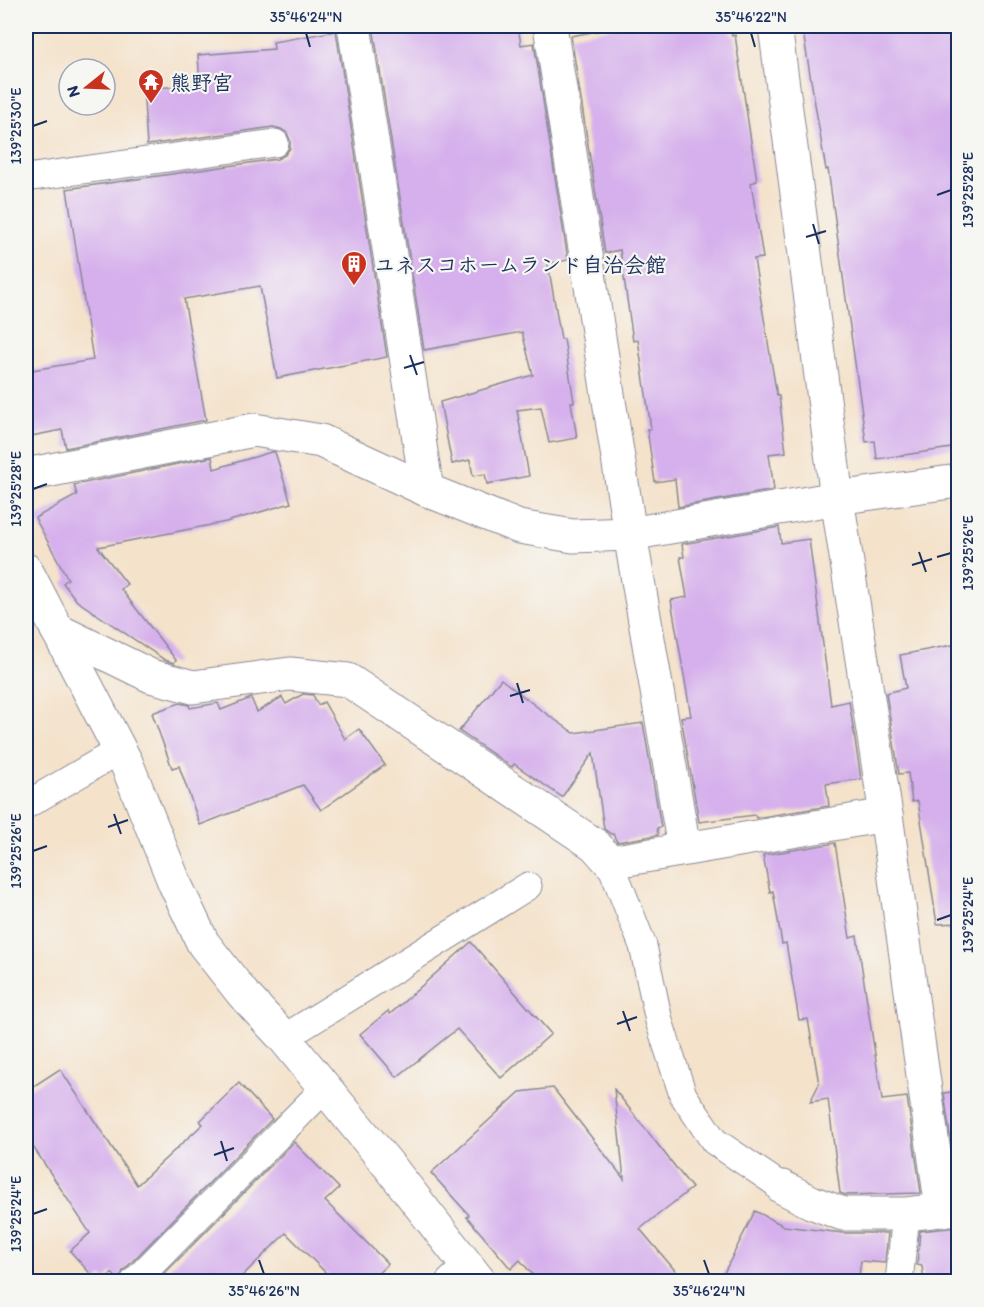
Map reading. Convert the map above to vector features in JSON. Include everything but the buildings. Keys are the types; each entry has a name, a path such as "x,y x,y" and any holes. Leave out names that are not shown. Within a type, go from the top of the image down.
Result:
{"street":[{"path":"354,26 427,490"},
{"path":"550,26 630,534 684,848"},
{"path":"775,26 837,498 950,1208 906,1214 843,1214 811,1202 782,1187"},
{"path":"26,475 254,430 321,441 427,490 519,527 573,536 630,534 837,498 958,481"},
{"path":"26,570 120,750 175,884 203,943 243,994 284,1038 325,1088 465,1276"},
{"path":"57,630 151,676 193,687 290,674 348,680 596,845 610,862 886,815"}],"lane":[{"path":"26,178 275,143"},
{"path":"26,805 120,750"},
{"path":"610,862 643,946 659,1022 683,1095 714,1141 782,1187"},
{"path":"284,1038 528,886"},
{"path":"134,1281 325,1088"},
{"path":"899,1281 906,1214"}],"place":[{"name":"熊野宮","path":"151,105"},
{"name":"ユネスコホームランド自治会館","path":"354,287"}]}
